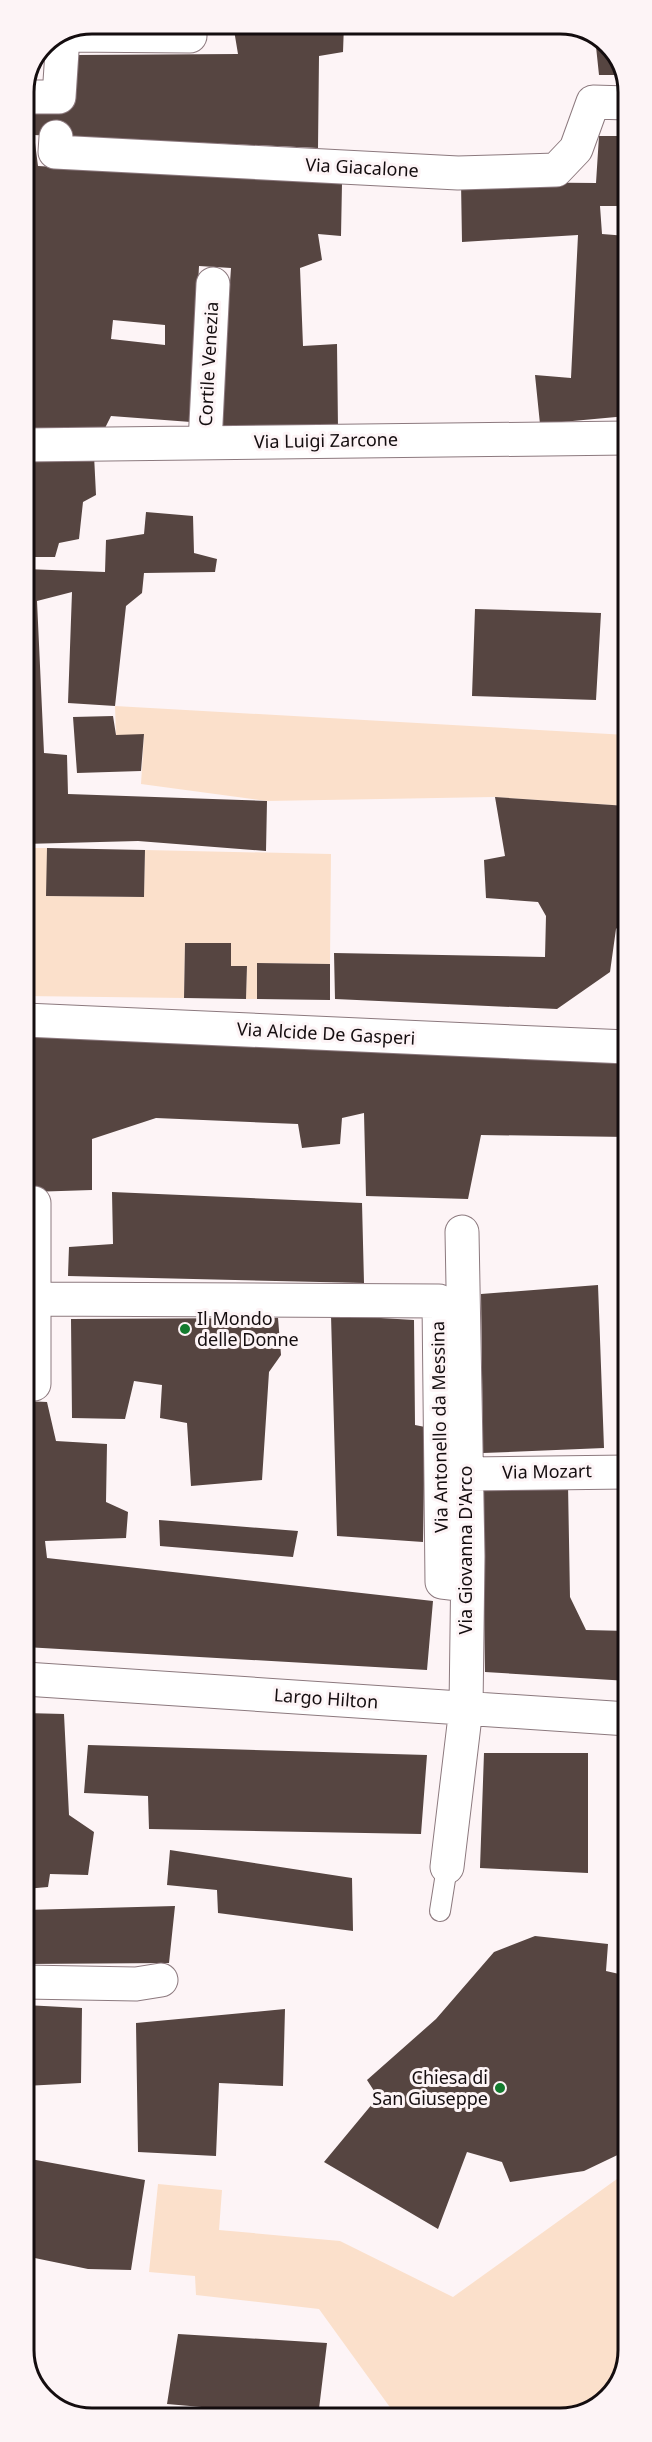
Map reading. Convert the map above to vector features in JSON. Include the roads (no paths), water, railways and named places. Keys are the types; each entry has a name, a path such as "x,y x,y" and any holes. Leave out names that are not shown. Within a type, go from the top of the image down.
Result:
{"street":[{"path":"81,36 190,36"},
{"path":"57,123 64,42"},
{"name":"Via Giacalone","path":"57,123 458,173 556,170 576,149 593,102 618,103"},
{"path":"34,105 57,123"},
{"name":"Cortile Venezia","path":"205,443 213,284"},
{"name":"Via Luigi Zarcone","path":"34,445 618,438"},
{"name":"Via Alcide De Gasperi","path":"34,1020 618,1047"},
{"name":"Via Giovanna D'Arco","path":"447,1867 466,1708 467,1585 462,1232"},
{"name":"Via Antonello da Messina","path":"34,1299 439,1301 442,1582 467,1585"},
{"name":"Via Mozart","path":"466,1474 618,1472"},
{"name":"Largo Hilton","path":"34,1680 618,1718"},
{"path":"34,1982 136,1984 161,1980"}],"lane":[{"path":"440,1911 447,1867"}],"place":[{"name":"Il Mondo delle Donne","path":"185,1329"},
{"name":"Chiesa di San Giuseppe","path":"500,2088"}]}
